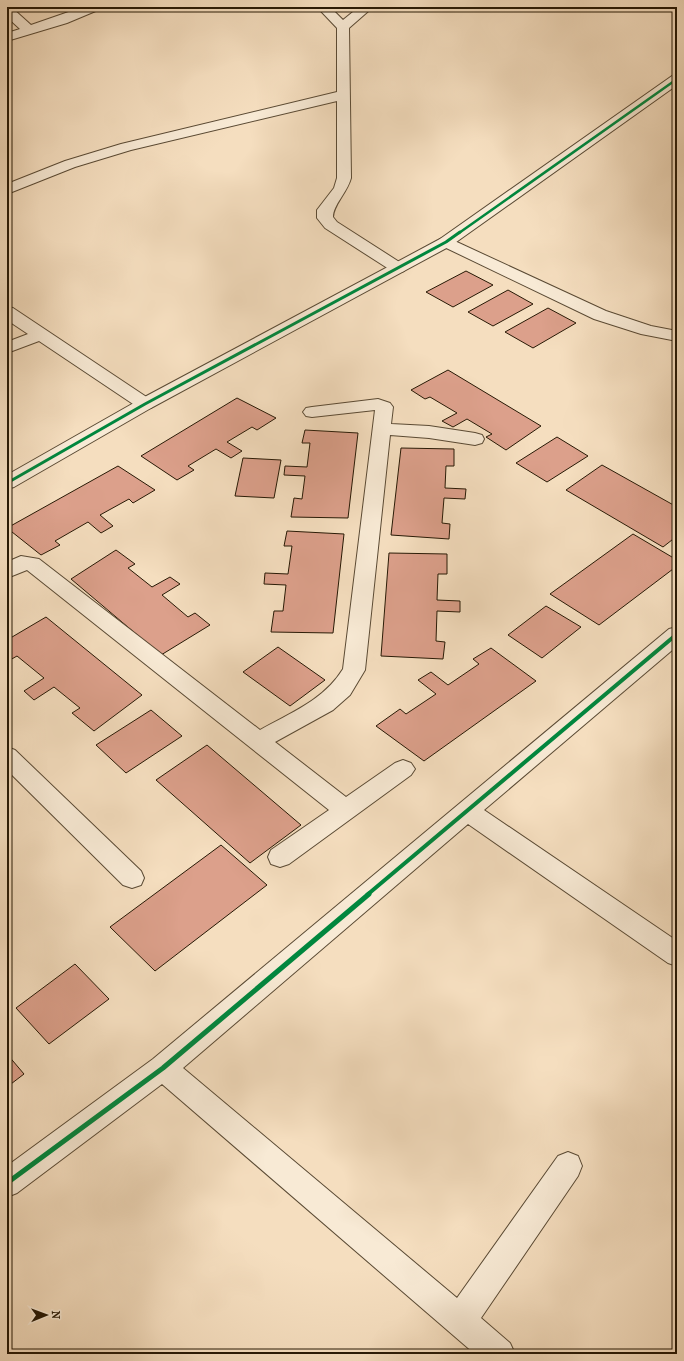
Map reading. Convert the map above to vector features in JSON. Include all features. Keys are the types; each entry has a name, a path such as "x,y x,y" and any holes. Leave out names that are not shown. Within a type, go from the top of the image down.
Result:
{"street":[{"path":"7,37 94,7"},
{"path":"323,7 343,27 344,178 341,189 325,210 325,218 331,225 398,268"},
{"path":"343,27 366,7"},
{"path":"7,10 29,30"},
{"path":"7,483 145,404 446,242 677,79"},
{"path":"7,189 70,164 126,147 343,95"},
{"path":"446,242 600,315 647,330 677,336"},
{"path":"7,312 145,404"},
{"path":"7,348 40,335"},
{"path":"257,742 325,704 342,689 354,670 384,407 378,404 312,412"},
{"path":"381,429 429,432 475,439"},
{"path":"7,571 21,563 32,564 257,742 346,810"},
{"path":"7,1183 163,1068 677,634"},
{"path":"7,756 132,878"},
{"path":"280,858 403,769"},
{"path":"467,811 677,954"},
{"path":"163,1068 499,1354"},
{"path":"460,1321 568,1166"}],"building":[{"path":"466,271 493,285 453,307 426,292"},
{"path":"508,290 533,304 493,326 468,312"},
{"path":"548,308 576,323 533,348 505,332"},
{"path":"448,370 541,426 506,450 486,437 492,434 467,419 453,427 442,421 457,413 430,397 425,399 411,390"},
{"path":"237,398 276,418 257,430 252,427 227,442 242,451 231,458 216,449 188,466 194,470 177,480 141,456"},
{"path":"305,430 358,433 348,518 291,517 294,498 302,499 305,476 284,475 285,466 307,467 310,443 302,443"},
{"path":"557,437 588,456 547,482 516,463"},
{"path":"401,448 454,449 454,466 446,466 445,488 466,489 465,499 444,498 442,523 450,524 449,539 391,535"},
{"path":"243,458 281,460 274,498 235,496"},
{"path":"602,465 677,507 677,536 663,547 566,490"},
{"path":"118,466 155,490 133,503 129,499 100,515 113,526 101,533 88,522 55,541 60,545 41,555 7,528"},
{"path":"287,531 344,534 333,633 271,632 274,611 283,611 286,585 264,584 265,573 288,574 292,546 284,546"},
{"path":"633,534 677,560 677,566 599,625 550,594"},
{"path":"116,550 135,564 128,568 152,587 170,577 180,584 162,595 188,617 195,613 210,625 161,655 71,579"},
{"path":"389,553 447,554 447,574 438,574 437,600 460,601 460,612 437,611 436,641 445,642 443,659 381,656"},
{"path":"546,606 581,627 542,658 508,635"},
{"path":"46,617 142,695 94,731 72,713 80,708 54,687 34,700 24,691 44,678 17,656 10,660 7,658 7,640"},
{"path":"278,647 325,680 290,706 243,672"},
{"path":"491,648 536,681 424,761 376,726 400,709 406,714 436,694 418,680 431,672 448,685 479,664 473,659"},
{"path":"151,710 182,736 126,773 96,745"},
{"path":"207,745 301,825 250,863 156,780"},
{"path":"221,845 267,885 155,971 110,927"},
{"path":"75,964 109,999 49,1044 16,1008"},
{"path":"7,1054 24,1074 7,1087"}],"cycle path":[{"path":"7,483 145,404 446,242 677,79"},
{"path":"7,1183 163,1068 677,634"}]}
